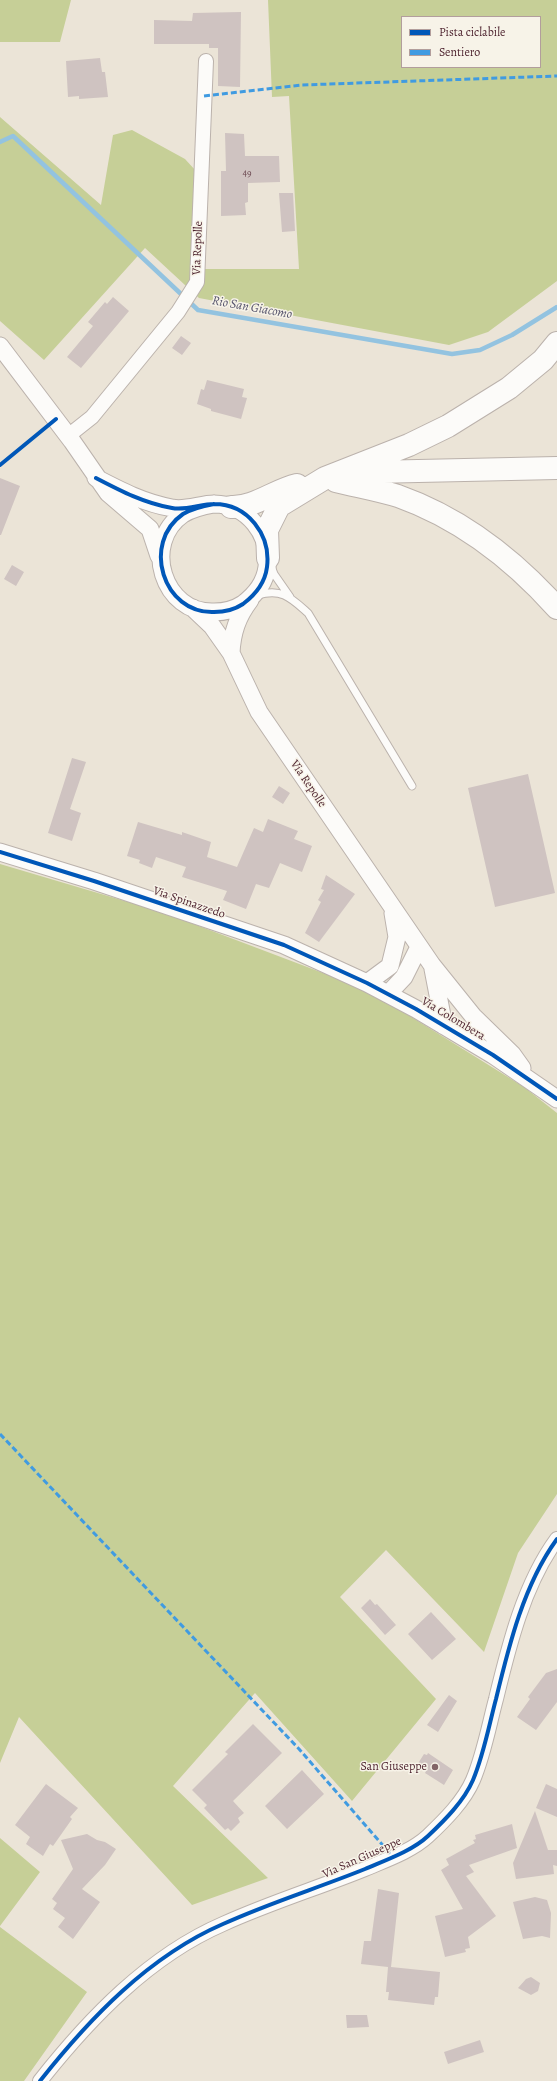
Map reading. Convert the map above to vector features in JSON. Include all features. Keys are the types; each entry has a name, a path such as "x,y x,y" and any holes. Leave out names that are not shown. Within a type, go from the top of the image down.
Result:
{"highway":[{"path":"268,558 267,530 280,506 325,478 409,445 448,426 509,388 543,360 557,343"},
{"path":"222,505 241,507 286,487 325,478 372,472 557,468"},
{"path":"325,478 398,496 450,520 504,555 557,608"}],"street":[{"name":"Via Repolle","path":"68,436 97,411 178,312 197,282 206,61"},
{"name":"Via Repolle","path":"0,346 68,436 108,494 150,529 160,558 162,574 169,588 180,600 193,608 212,626 231,653 259,712 393,911 432,966 473,1016 512,1054 526,1077"},
{"name":"Via Repolle","path":"96,478 134,497 174,509 222,505"},
{"name":"Via Repolle","path":"160,558 163,542 170,526 182,514 197,507 222,505 246,514 258,526 266,542 268,558 266,572 261,586 240,614 232,636 231,653"},
{"name":"Via Repolle","path":"193,608 208,612 224,612 239,606 252,597"},
{"name":"Via Spinazzedo","path":"0,852 94,881 284,945 367,983"},
{"name":"Via Repolle","path":"367,983 390,966 397,937 393,911"},
{"path":"388,994 404,976 419,947"},
{"name":"Via Repolle","path":"432,966 444,1026"},
{"name":"Via Colombera","path":"367,983 444,1026 526,1077"},
{"path":"526,1077 557,1099"},
{"name":"Via San Giuseppe","path":"40,2081 73,2039 116,1998 163,1958 193,1939 223,1924 316,1889 393,1857 426,1837 452,1811 473,1780 519,1617 536,1575 548,1551 557,1539"}],"lane":[{"path":"268,558 274,574 290,597 308,613 412,786"},
{"path":"252,597 270,592 290,597"}],"green space":[{"path":"0,0 71,0 60,42 0,42"},
{"path":"268,0 557,0 557,281 488,332 449,345 199,298 145,248 44,360 0,321 0,117 101,205 113,135 132,130 185,159 196,171 192,269 299,269 289,96 272,97"},
{"path":"0,864 162,912 368,990 524,1087 557,1113 557,1494 518,1553 484,1652 386,1550 340,1597 436,1699 352,1801 255,1693 173,1786 268,1878 192,1905 19,1717 0,1763"},
{"path":"0,1838 40,1872 0,1926"},
{"path":"0,1927 87,1992 24,2081 0,2081"}],"building":[{"path":"241,12 240,87 218,86 218,48 209,48 209,44 154,44 154,20 192,21 193,13"},
{"path":"100,58 102,72 105,72 108,97 79,99 79,96 68,97 66,61"},
{"path":"225,133 244,134 245,156 279,156 280,182 248,183 248,202 245,203 246,215 221,216 221,171 226,171"},
{"path":"279,193 293,193 295,231 282,232"},
{"path":"113,297 129,311 81,368 67,357 93,326 88,322 105,302 107,304"},
{"path":"181,336 191,343 182,355 172,348"},
{"path":"207,380 244,389 242,397 247,398 241,419 211,411 211,409 197,404 201,389 204,390"},
{"path":"0,478 20,486 1,535 0,535"},
{"path":"12,565 24,572 16,586 4,579"},
{"path":"72,758 86,762 70,809 81,813 72,841 48,833"},
{"path":"528,774 555,893 495,907 468,788"},
{"path":"279,786 290,793 283,804 272,797"},
{"path":"268,819 298,831 294,839 312,846 302,872 280,863 269,888 256,884 246,909 223,900 227,891 182,877 186,867 156,857 152,868 139,863 140,860 127,856 138,822 182,835 182,832 211,842 207,857 237,867 254,828 263,832"},
{"path":"326,875 355,894 319,942 305,933 321,902 318,900 324,890 321,889"},
{"path":"370,1599 375,1605 377,1604 396,1625 385,1635 361,1608"},
{"path":"431,1612 456,1639 432,1660 408,1634"},
{"path":"557,1669 557,1702 536,1730 517,1717 530,1699 528,1697 546,1673"},
{"path":"449,1695 457,1701 438,1732 427,1725"},
{"path":"253,1724 282,1753 233,1801 244,1813 238,1818 240,1822 231,1831 228,1828 225,1830 204,1808 207,1805 192,1790 228,1754 225,1752"},
{"name":"San Giuseppe","path":"428,1753 453,1770 444,1785 425,1773 426,1771 417,1765 424,1754 427,1755"},
{"path":"302,1770 324,1794 287,1829 265,1806"},
{"path":"46,1784 78,1808 70,1817 72,1819 53,1846 50,1844 43,1856 26,1844 30,1837 15,1825"},
{"path":"546,1784 557,1789 557,1817 536,1808"},
{"path":"535,1811 548,1850 557,1850 557,1866 553,1865 554,1874 516,1879 513,1863"},
{"path":"512,1824 517,1848 469,1865 474,1872 466,1876 496,1916 468,1937 470,1948 465,1949 466,1952 445,1957 435,1916 463,1909 441,1870 449,1865 446,1859 475,1843 473,1840 476,1839 475,1835"},
{"path":"87,1834 116,1849 105,1865 82,1889 100,1902 73,1939 58,1927 65,1918 53,1909 57,1903 52,1899 73,1869 61,1840"},
{"path":"378,1889 399,1893 391,1967 440,1972 438,1997 435,1997 434,2005 388,2000 389,1992 386,1992 388,1967 361,1964 364,1941 371,1941"},
{"path":"535,1897 547,1900 551,1913 550,1938 542,1936 523,1939 513,1902"},
{"path":"531,1977 540,1983 538,1991 531,1995 518,1988 526,1979"},
{"path":"346,2015 367,2015 369,2027 347,2028"},
{"path":"480,2040 484,2052 448,2064 444,2052"}],"waterway":[{"name":"Rio San Giacomo","path":"0,142 13,136 198,310 452,354 480,350 512,335 557,307"}],"marked path":[{"path":"204,96 302,85 557,76"},
{"path":"0,1434 299,1749 393,1857"}],"cycle path":[{"path":"0,465 56,419"},
{"path":"96,478 142,500 162,506 182,509 214,504 226,505 247,515 261,533 265,544 267,555 266,573 262,583 252,597 236,608 221,612 196,610 182,602 171,590 164,575 161,558 163,542 170,527 183,514 214,504"},
{"path":"0,852 94,881 284,945 367,983 416,1009 493,1055 557,1099"},
{"path":"40,2081 79,2035 122,1991 145,1971 170,1953 196,1937 240,1916 347,1876 398,1855 422,1841 447,1817 465,1795 477,1770 506,1658 519,1616 535,1575 557,1539"}],"place":[{"name":"San Giuseppe","path":"435,1767"}]}
